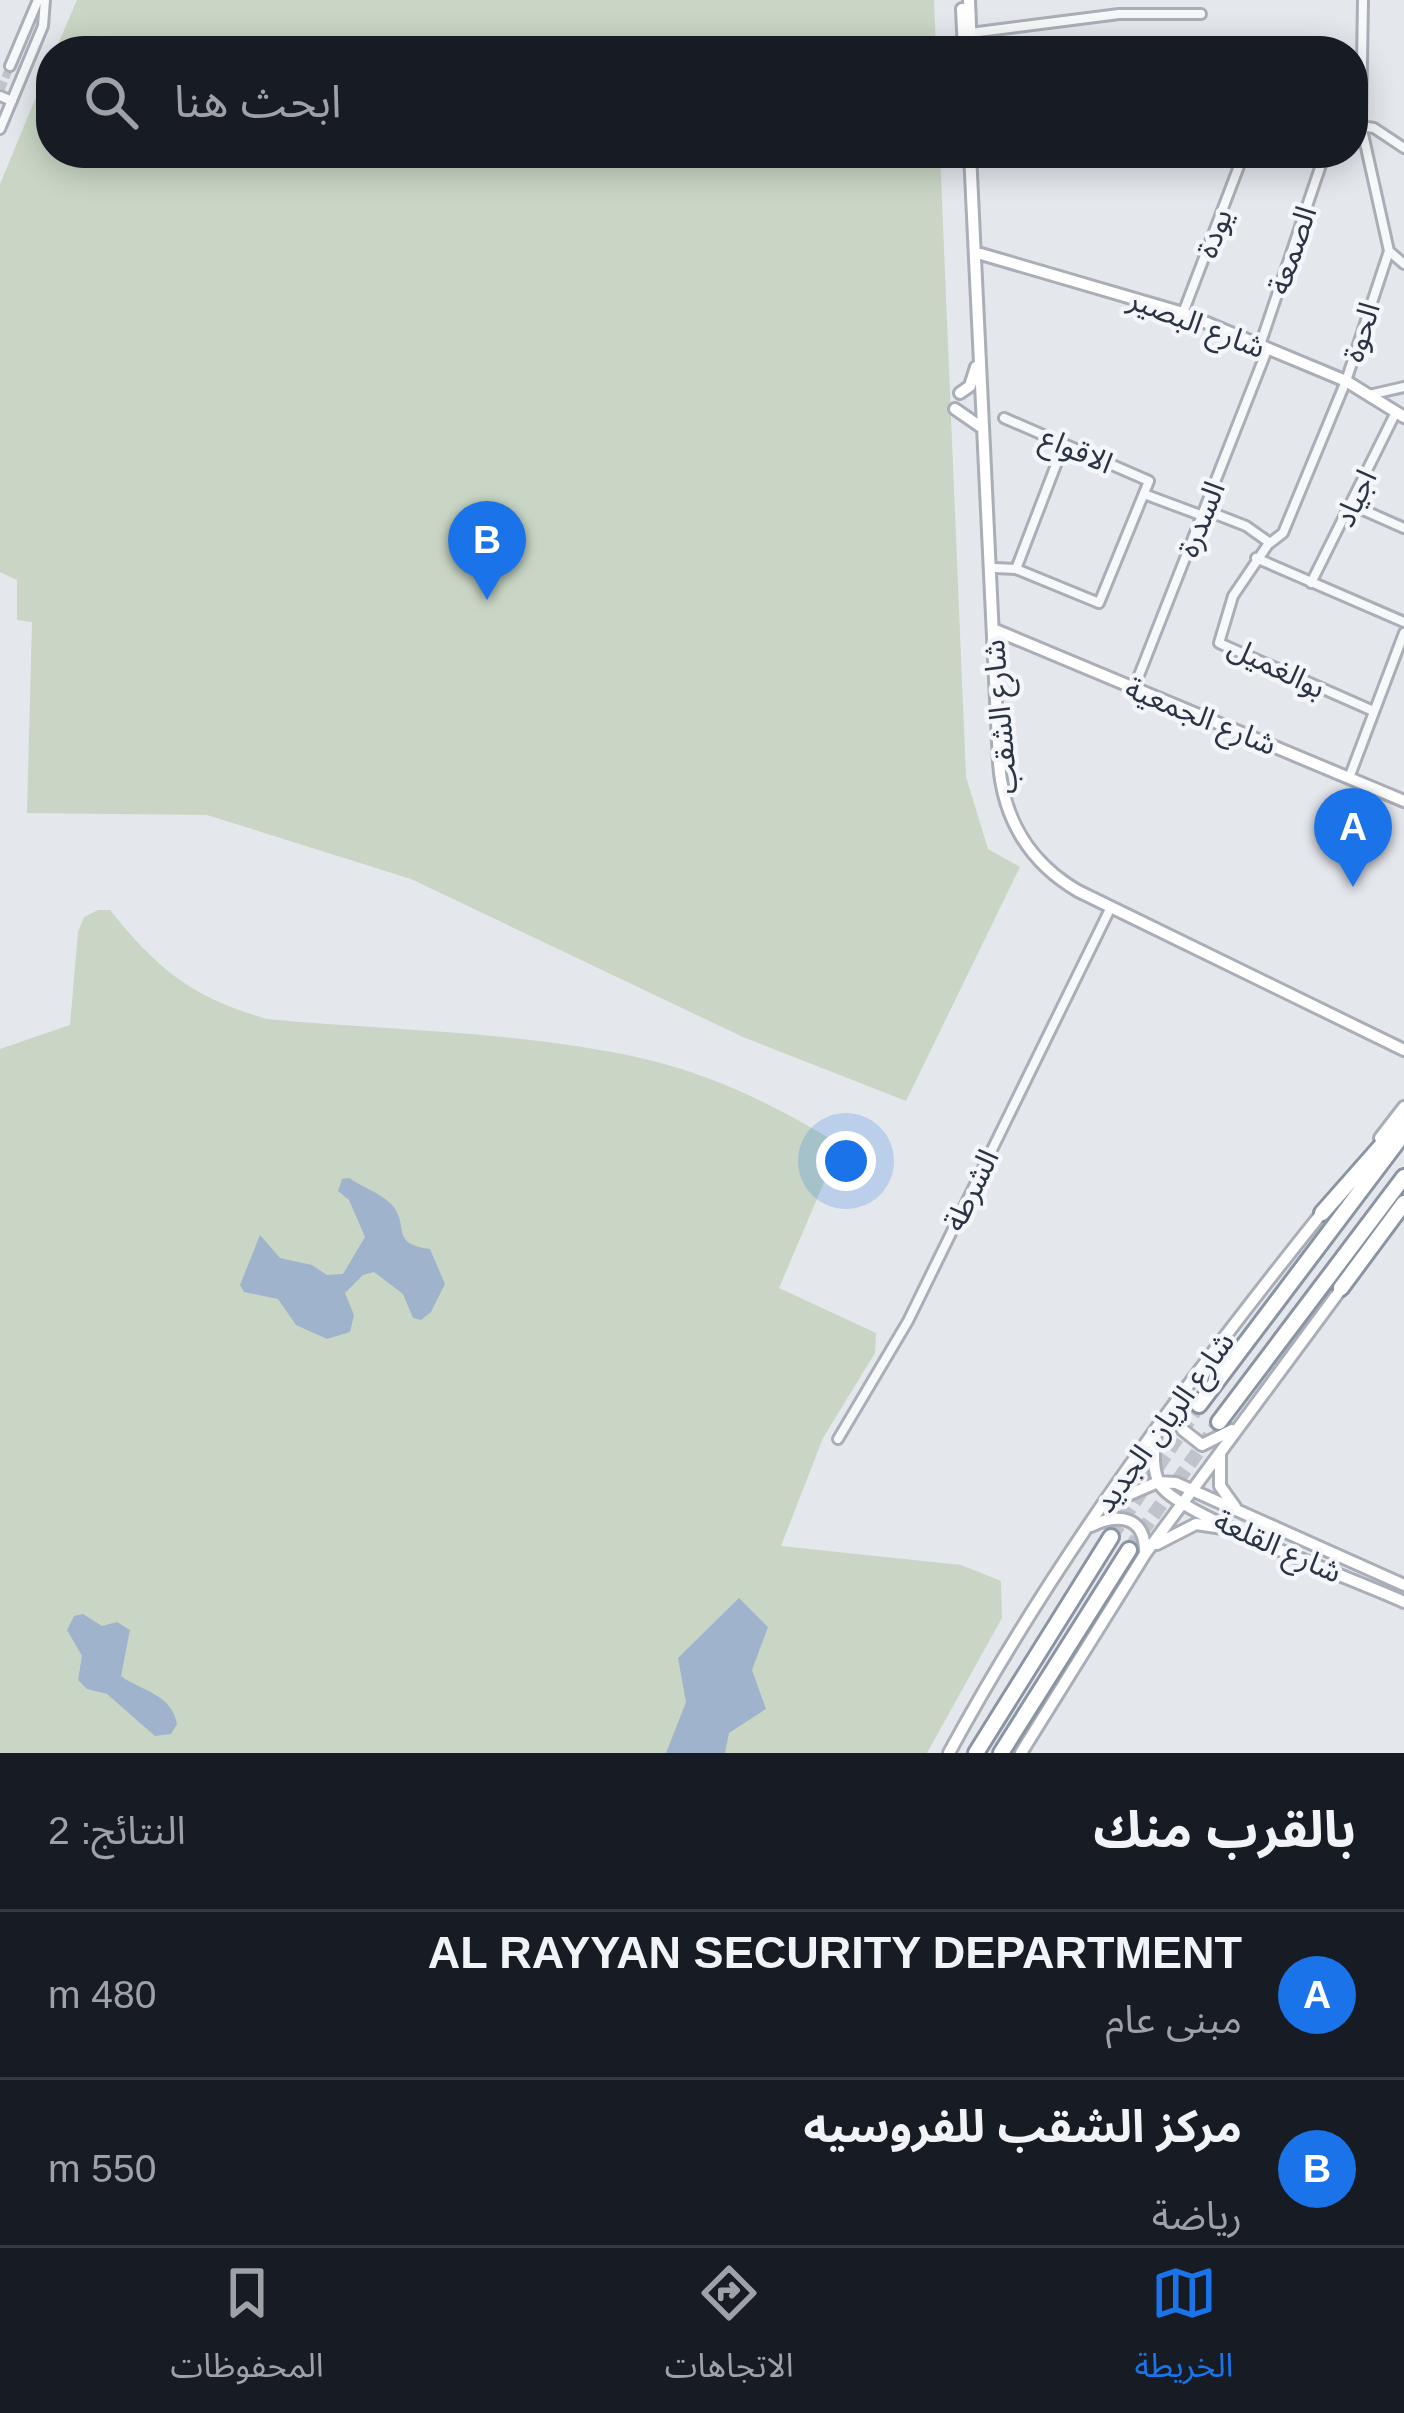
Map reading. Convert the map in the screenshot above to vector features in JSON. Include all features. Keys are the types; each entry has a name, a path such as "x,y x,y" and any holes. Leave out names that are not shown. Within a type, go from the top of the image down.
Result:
{"highway":[{"path":"1322,1213 1404,1120"},
{"name":"شارع الريان الجديد","path":"1199,1406 1404,1133"},
{"name":"شارع الريان الجديد","path":"1219,1423 1404,1177"},
{"path":"1341,1288 1404,1203"},
{"name":"شارع الريان الجديد","path":"976,1753 1111,1538"},
{"name":"شارع الريان الجديد","path":"1001,1753 1139,1554"}],"street":[{"path":"28,63 12,62 42,0"},
{"path":"39,36 42,0"},
{"path":"965,0 967,36"},
{"path":"1361,36 1363,0"},
{"path":"967,33 1119,14 1201,14"},
{"path":"0,129 36,43"},
{"path":"0,92 12,101"},
{"path":"1368,130 1404,148"},
{"name":"شارع الشقب","path":"973,168 976,316 1000,773 1010,815 1045,867 1093,899 1189,942"},
{"name":"شارع الشقب","path":"974,168 996,630"},
{"name":"يودة","path":"1183,313 1238,168"},
{"name":"الصمعة","path":"1263,349 1320,168"},
{"path":"1368,168 1389,250 1404,264"},
{"name":"الحوة","path":"1270,543 1283,533 1346,381 1389,250"},
{"name":"شارع البصير","path":"981,254 1183,313 1346,381 1402,416"},
{"path":"960,393 976,370 976,316"},
{"name":"السدرة","path":"1134,688 1263,349"},
{"path":"1367,395 1404,387"},
{"path":"955,409 983,430"},
{"name":"اجياد","path":"1312,583 1402,416"},
{"name":"الاقواع","path":"1004,418 1149,481 1144,494 1246,526 1270,543"},
{"path":"1016,569 1064,444"},
{"path":"995,568 1016,569 1099,603 1144,494"},
{"path":"1352,505 1404,528"},
{"name":"بوالغميل","path":"1270,543 1223,618 1219,643 1371,710"},
{"path":"1256,559 1404,622"},
{"name":"شارع الجمعية","path":"996,630 1404,799"},
{"path":"1349,778 1404,633"},
{"name":"شارع الشقب","path":"998,677 1006,783 1029,841 1072,882 1404,1048"},
{"path":"1093,899 1101,922 1126,915"},
{"name":"الشرطة","path":"838,1439 908,1321 1108,906"},
{"name":"شارع الريان الجديد","path":"950,1753 1017,1635 1156,1429 1404,1107"},
{"name":"شارع الريان الجديد","path":"1021,1753 1139,1554 1341,1288 1404,1214"},
{"path":"1172,1407 1183,1430 1202,1445 1219,1440 1244,1420"},
{"path":"1102,1506 1158,1482 1156,1429"},
{"path":"1220,1451 1220,1486 1237,1510"},
{"name":"شارع القلعة","path":"1158,1482 1192,1490 1404,1585"},
{"name":"شارع القلعة","path":"1158,1482 1183,1502 1238,1532 1404,1602"},
{"path":"1088,1528 1111,1517 1129,1520 1145,1541 1139,1554"},
{"path":"1139,1554 1187,1526 1238,1532"}],"green space":[{"path":"77,0 934,0 935,36 61,36"},
{"path":"36,97 36,168 941,168 966,777 988,849 1020,867 906,1101 743,1037 411,879 207,815 27,813 32,622 17,620 17,580 0,572 0,184"},
{"path":"110,910 179,979 241,1011 267,1019 507,1037 649,1060 748,1095 840,1145 779,1288 876,1333 875,1353 823,1438 781,1546 961,1565 1001,1581 1002,1618 927,1753 0,1753 0,1049 70,1025 78,932 84,917"}],"water":[{"path":"349,1178 390,1203 404,1238 430,1249 445,1284 431,1312 421,1320 413,1318 403,1294 374,1272 363,1275 345,1293 354,1315 350,1332 327,1339 296,1325 278,1299 244,1292 240,1285 260,1235 280,1258 312,1265 327,1275 343,1274 365,1237 349,1200 338,1191 342,1179"},
{"path":"739,1598 768,1627 752,1670 766,1709 729,1733 725,1753 666,1753 686,1702 678,1658"},
{"path":"83,1614 102,1626 117,1622 130,1630 121,1676 169,1706 177,1724 171,1734 155,1736 107,1694 87,1689 78,1680 82,1656 67,1630 74,1616"}],"tunnel":[{"path":"1,89 10,66"},
{"path":"1111,1537 1199,1405"},
{"path":"1129,1550 1219,1422"}],"place":[{"name":"مركز الشقب للفروسيه","path":"487,600"},
{"name":"AL RAYYAN SECURITY DEPARTMENT","path":"1353,887"}]}
